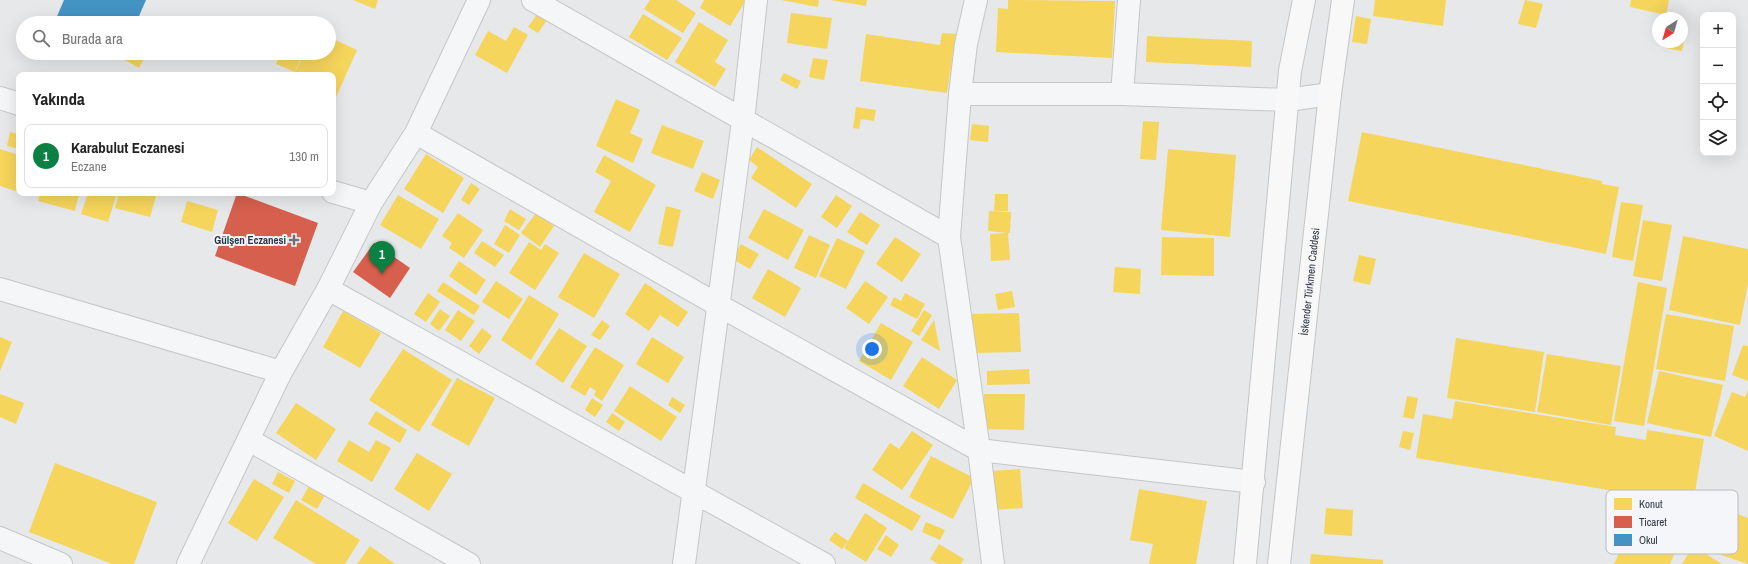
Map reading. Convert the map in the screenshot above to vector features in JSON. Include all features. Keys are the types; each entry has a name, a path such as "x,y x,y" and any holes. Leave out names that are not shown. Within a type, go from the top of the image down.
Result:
{"main road":[{"path":"1245,564 1254,482 1290,71 1304,0"},
{"name":"İskender Türkmen Caddesi","path":"1279,564 1330,94 1343,0"}],"street":[{"path":"188,564 281,372 328,289 371,203 416,133 479,0"},
{"path":"533,0 949,237"},
{"path":"684,564 743,121 756,0"},
{"path":"976,0 966,44 960,94 949,237 979,450 993,564"},
{"path":"1122,94 1129,0"},
{"path":"960,94 1122,94 1288,100 1330,94"},
{"path":"0,98 16,103"},
{"path":"416,133 718,305 979,450 1254,482"},
{"path":"336,193 371,203"},
{"path":"0,289 281,372"},
{"path":"328,289 824,564"},
{"path":"249,440 469,564"},
{"path":"0,538 61,564"}],"building: Konut":[{"path":"353,0 378,0 375,9"},
{"path":"650,0 676,0 696,13 683,33 644,9"},
{"path":"704,0 746,0 730,26 700,8"},
{"path":"781,0 819,0 818,7"},
{"path":"830,0 867,0 866,6"},
{"path":"1008,0 1115,1 1112,58 996,52 998,8 1008,9"},
{"path":"1375,0 1446,0 1443,26 1373,16"},
{"path":"1525,0 1543,4 1536,28 1518,24"},
{"path":"1631,0 1669,0 1667,12 1652,12 1630,7"},
{"path":"538,13 547,20 538,33 528,27"},
{"path":"791,13 832,18 827,49 787,43"},
{"path":"643,14 682,38 667,60 629,37"},
{"path":"1356,16 1371,19 1367,44 1352,42"},
{"path":"699,22 728,40 715,62 726,69 715,87 675,62"},
{"path":"514,27 528,35 507,73 475,55 488,31 506,41"},
{"path":"942,33 956,34 947,93 860,81 866,34 940,45"},
{"path":"1147,36 1252,41 1251,67 1146,62"},
{"path":"336,40 357,50 336,97 336,72 295,72 301,60 336,60"},
{"path":"1665,48 1683,48 1682,51"},
{"path":"813,58 828,60 824,80 809,77"},
{"path":"125,60 143,60 139,68"},
{"path":"278,60 300,60 295,72 276,64"},
{"path":"784,73 801,81 797,89 780,80"},
{"path":"616,99 640,110 630,133 643,139 633,163 596,146"},
{"path":"856,107 876,110 874,121 861,119 859,129 853,128"},
{"path":"1143,121 1159,122 1156,160 1140,159"},
{"path":"972,124 989,126 988,142 970,140"},
{"path":"662,125 704,141 693,169 651,153"},
{"path":"10,132 16,133 16,148 7,146"},
{"path":"1362,132 1602,181 1602,184 1619,187 1606,254 1348,201"},
{"path":"757,147 812,184 796,208 751,178 758,167 749,160"},
{"path":"0,149 16,154 16,191 0,186"},
{"path":"1168,149 1236,155 1230,237 1161,230"},
{"path":"426,154 464,178 443,213 404,189"},
{"path":"604,155 656,185 630,232 594,212 611,181 595,172"},
{"path":"702,172 720,180 713,199 694,191"},
{"path":"471,183 480,189 469,205 461,200"},
{"path":"995,194 1008,194 1008,211 994,211"},
{"path":"398,195 439,219 421,249 380,225"},
{"path":"836,195 852,206 837,228 821,217"},
{"path":"39,196 78,196 75,211 38,201"},
{"path":"87,196 116,196 108,222 81,214"},
{"path":"118,196 156,196 150,217 115,208"},
{"path":"187,201 218,210 212,232 181,222"},
{"path":"1621,202 1643,205 1633,261 1612,257"},
{"path":"666,206 681,210 673,247 658,244"},
{"path":"510,209 526,219 519,230 504,221"},
{"path":"764,209 804,230 788,260 748,238"},
{"path":"989,211 1011,212 1010,233 988,231"},
{"path":"860,212 880,225 867,245 847,232"},
{"path":"458,213 483,230 464,258 449,248 452,243 442,236"},
{"path":"536,213 554,226 540,247 521,233"},
{"path":"1643,220 1672,225 1662,281 1633,276"},
{"path":"505,225 520,235 509,253 494,244"},
{"path":"1008,233 1010,260 991,261 990,234"},
{"path":"809,235 830,245 816,278 794,268"},
{"path":"1683,236 1748,249 1748,284 1740,325 1669,310"},
{"path":"895,237 921,254 902,282 876,264"},
{"path":"1162,237 1214,238 1214,276 1161,275"},
{"path":"837,238 865,251 846,289 819,276"},
{"path":"482,241 504,255 495,267 474,253"},
{"path":"529,242 541,250 545,244 559,253 535,290 509,273"},
{"path":"741,244 759,254 750,269 732,259"},
{"path":"584,253 620,274 594,318 558,297"},
{"path":"1359,255 1376,259 1370,285 1353,281"},
{"path":"459,261 486,280 476,295 449,276"},
{"path":"1115,267 1141,269 1140,294 1113,292"},
{"path":"768,269 801,288 785,317 752,298"},
{"path":"496,281 523,299 509,319 482,302"},
{"path":"865,281 888,297 869,324 846,308"},
{"path":"443,282 480,306 474,315 437,291"},
{"path":"1638,282 1667,288 1644,426 1614,421"},
{"path":"645,283 688,312 678,327 660,315 649,331 625,314"},
{"path":"1012,291 1015,307 998,310 995,294"},
{"path":"428,293 440,302 426,322 414,314"},
{"path":"905,293 925,304 917,319 890,305 894,297 901,301"},
{"path":"529,295 559,314 531,360 501,340"},
{"path":"440,309 450,316 439,331 430,324"},
{"path":"458,310 475,321 461,341 445,330"},
{"path":"924,310 932,315 919,336 911,331"},
{"path":"343,311 381,333 360,368 323,347"},
{"path":"1019,313 1021,352 973,353 972,314"},
{"path":"1666,314 1734,326 1725,381 1656,369"},
{"path":"602,320 610,326 600,340 591,335"},
{"path":"934,320 940,351 921,340"},
{"path":"881,323 913,342 891,380 859,361"},
{"path":"482,328 492,336 479,354 469,346"},
{"path":"559,328 587,346 563,383 535,364"},
{"path":"0,337 12,342 0,371"},
{"path":"652,337 684,357 668,383 636,364"},
{"path":"1456,338 1544,352 1535,412 1447,398"},
{"path":"1743,345 1748,346 1748,381 1732,375"},
{"path":"595,347 624,365 602,401 594,395 596,391 590,387 585,396 570,387"},
{"path":"403,349 452,380 419,432 369,400"},
{"path":"1547,354 1621,366 1611,425 1537,412"},
{"path":"922,357 957,380 939,409 903,386"},
{"path":"1029,369 1030,384 987,385 987,371"},
{"path":"1659,371 1723,385 1711,437 1647,423"},
{"path":"457,378 495,398 469,446 431,425"},
{"path":"630,386 677,417 661,441 614,411"},
{"path":"1748,390 1748,451 1714,436 1732,392 1745,397"},
{"path":"0,394 24,403 16,424 0,417"},
{"path":"984,394 1025,394 1024,430 984,429"},
{"path":"1407,396 1418,398 1414,419 1403,417"},
{"path":"672,397 685,405 680,413 668,405"},
{"path":"592,398 603,405 595,417 585,410"},
{"path":"1455,401 1616,427 1615,435 1646,440 1647,430 1704,439 1695,490 1609,490 1416,458 1423,414 1452,419"},
{"path":"296,403 336,429 316,460 276,433"},
{"path":"376,411 407,430 400,443 368,424"},
{"path":"612,413 625,422 619,431 606,422"},
{"path":"912,431 933,445 902,490 872,470 890,443 899,449"},
{"path":"1403,431 1414,433 1410,450 1399,447"},
{"path":"349,440 369,452 376,440 391,448 372,482 337,461"},
{"path":"417,453 452,474 429,511 394,489"},
{"path":"931,456 974,478 953,519 909,497"},
{"path":"55,463 157,502 134,564 112,564 29,532"},
{"path":"1020,469 1023,508 992,510 990,471"},
{"path":"278,472 295,481 289,493 272,484"},
{"path":"254,479 284,497 257,541 228,523"},
{"path":"863,483 921,516 912,531 855,498"},
{"path":"309,486 325,495 317,509 301,500"},
{"path":"1139,489 1207,501 1196,564 1149,564 1153,544 1130,540"},
{"path":"296,500 360,540 345,564 316,564 273,538"},
{"path":"1326,508 1353,510 1352,536 1324,534"},
{"path":"865,513 887,528 866,562 844,548"},
{"path":"1738,514 1748,518 1748,564 1721,555 1738,554"},
{"path":"926,522 945,530 940,540 922,532"},
{"path":"835,532 848,541 842,549 829,540"},
{"path":"886,535 899,545 891,557 877,549"},
{"path":"939,544 964,559 961,564 938,564 930,559"},
{"path":"370,546 395,564 357,564"},
{"path":"1311,554 1383,560 1383,564 1310,564"},
{"path":"1619,554 1674,554 1670,564 1614,564"},
{"path":"1688,554 1706,554 1722,564 1682,564"}],"building: Ticaret":[{"path":"236,196 245,196 318,223 295,286 215,256"},
{"path":"374,243 410,268 390,298 353,272"}],"building: Okul":[{"path":"64,0 146,0 139,16 57,16"}],"place":[{"name":"Gülşen Eczanesi","path":"294,240"},
{"name":"Karabulut Eczanesi","path":"382,274"}]}
